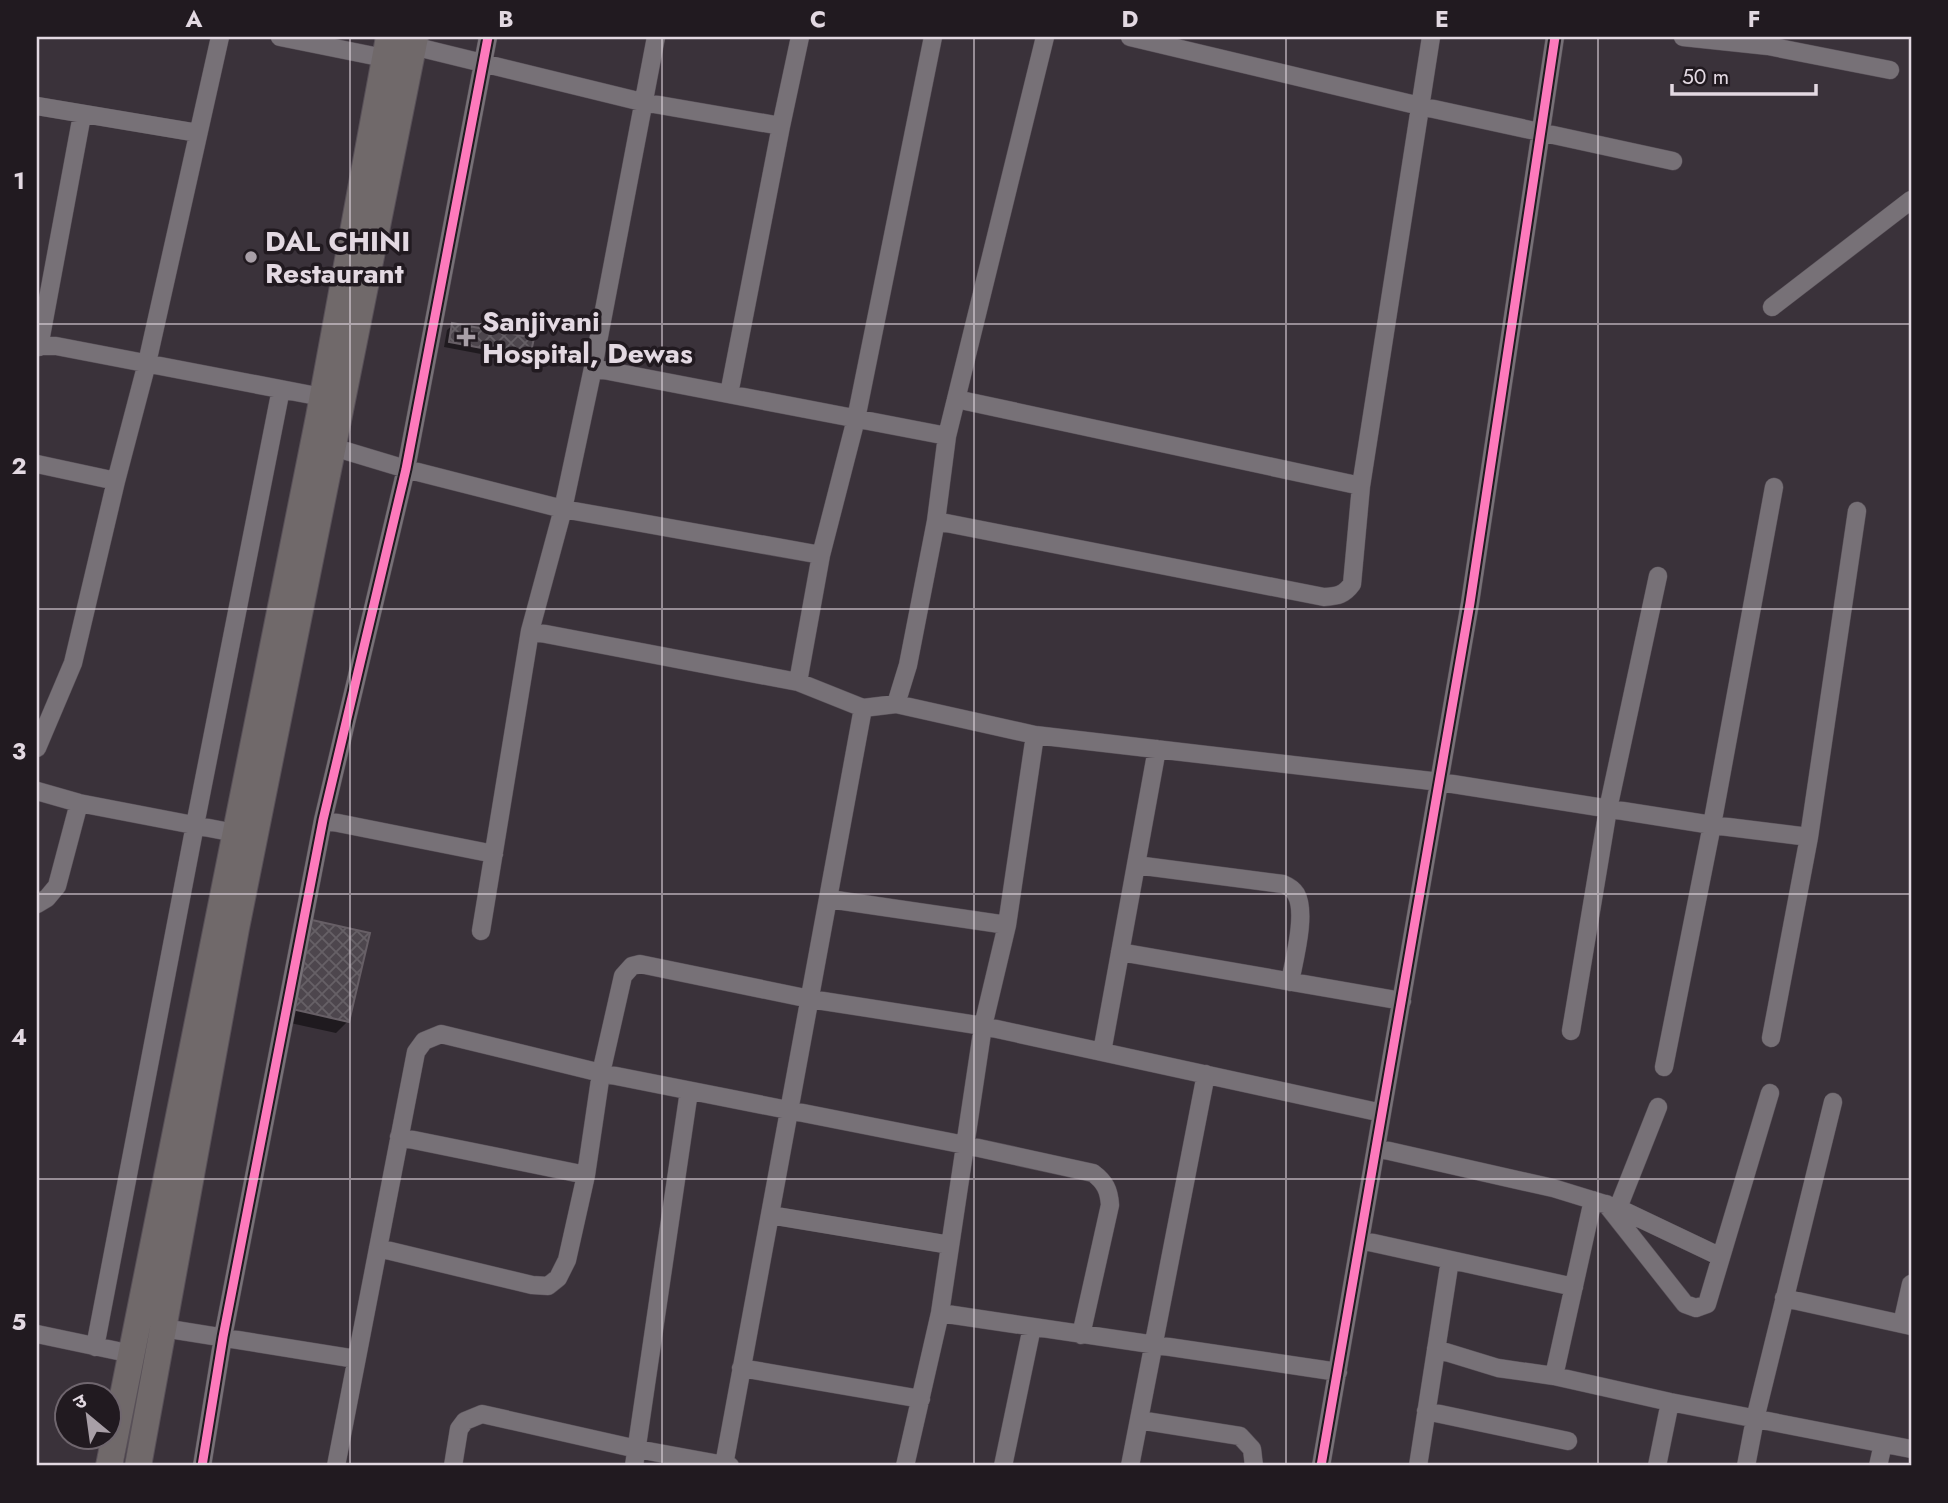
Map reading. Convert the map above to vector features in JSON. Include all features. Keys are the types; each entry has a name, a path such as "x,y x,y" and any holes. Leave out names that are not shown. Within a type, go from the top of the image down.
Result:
{"main road":[{"path":"109,1466 322,397 401,44"},
{"path":"138,1466 236,928 333,447 401,44"}],"street":[{"path":"37,748 73,663 147,363 220,37"},
{"path":"280,37 401,44 642,102 781,126"},
{"path":"202,1466 223,1337 323,820 407,469 488,37"},
{"path":"481,931 530,631 563,509 593,368 656,37"},
{"path":"729,394 800,37"},
{"path":"798,682 821,555 856,419 933,37"},
{"path":"896,704 908,666 936,521 947,436 1045,37"},
{"path":"1130,37 1154,39 1420,106 1674,161"},
{"path":"936,521 1324,597 1338,596 1346,592 1352,584 1361,486 1431,37"},
{"path":"1321,1466 1470,603 1555,37"},
{"path":"1683,37 1769,42 1890,70"},
{"path":"37,107 198,133"},
{"path":"82,115 38,346 57,346 322,397"},
{"path":"1772,307 1911,200"},
{"path":"593,368 947,436"},
{"path":"95,1347 281,389"},
{"path":"956,399 1361,486"},
{"path":"333,447 563,509 821,555"},
{"path":"37,464 116,481"},
{"path":"1664,1067 1774,487"},
{"path":"1771,1038 1809,837 1857,510"},
{"path":"1571,1031 1608,809 1658,576"},
{"path":"530,631 798,682 863,708 896,704 1035,735 1440,782 1712,825 1809,837"},
{"path":"453,1466 459,1429 465,1421 482,1414 636,1458 727,1466 741,1368 863,708"},
{"path":"905,1466 940,1313 983,1026 1007,925 1035,735"},
{"path":"1102,1052 1157,749"},
{"path":"37,791 79,803 235,833"},
{"path":"37,904 47,898 57,886 79,803"},
{"path":"323,820 494,853"},
{"path":"1136,865 1283,884 1291,888 1297,895 1301,911 1290,982"},
{"path":"829,899 1007,925"},
{"path":"1120,952 1402,1001"},
{"path":"378,1248 532,1285 548,1286 558,1278 567,1260 586,1175 601,1073 623,976 632,966 640,964 810,999 983,1026 1382,1113"},
{"path":"336,1466 416,1052 424,1041 441,1034 601,1073 1093,1173 1103,1180 1110,1192 1110,1205 1081,1335"},
{"path":"1130,1466 1206,1074"},
{"path":"636,1458 689,1091"},
{"path":"1605,1204 1685,1304 1696,1308 1707,1304 1770,1093"},
{"path":"1746,1466 1755,1419 1833,1102"},
{"path":"1554,1376 1574,1287 1605,1204 1658,1107"},
{"path":"399,1138 586,1175"},
{"path":"1376,1148 1553,1188 1605,1204 1721,1257"},
{"path":"770,1214 950,1245"},
{"path":"1360,1240 1574,1287"},
{"path":"1418,1466 1450,1259"},
{"path":"1784,1298 1906,1325 1911,1284"},
{"path":"940,1313 1338,1372"},
{"path":"1003,1466 1032,1327"},
{"path":"163,1328 356,1359"},
{"path":"37,1334 132,1354"},
{"path":"1436,1349 1499,1368 1554,1376 1670,1402 1911,1449"},
{"path":"741,1368 921,1399"},
{"path":"1657,1466 1670,1402"},
{"path":"1426,1411 1568,1441"},
{"path":"1139,1420 1240,1436 1252,1449 1254,1466"},
{"path":"1878,1466 1883,1444"}],"building":[{"path":"452,323 534,338 530,357 449,342"},
{"path":"312,920 370,933 349,1022 292,1009"}],"cycle path":[{"path":"202,1466 223,1337 323,820 406,469 488,37"},
{"path":"1321,1466 1470,603 1555,37"}],"place":[{"name":"DAL CHINI Restaurant","path":"251,257"},
{"name":"Sanjivani Hospital, Dewas","path":"466,337"}]}
